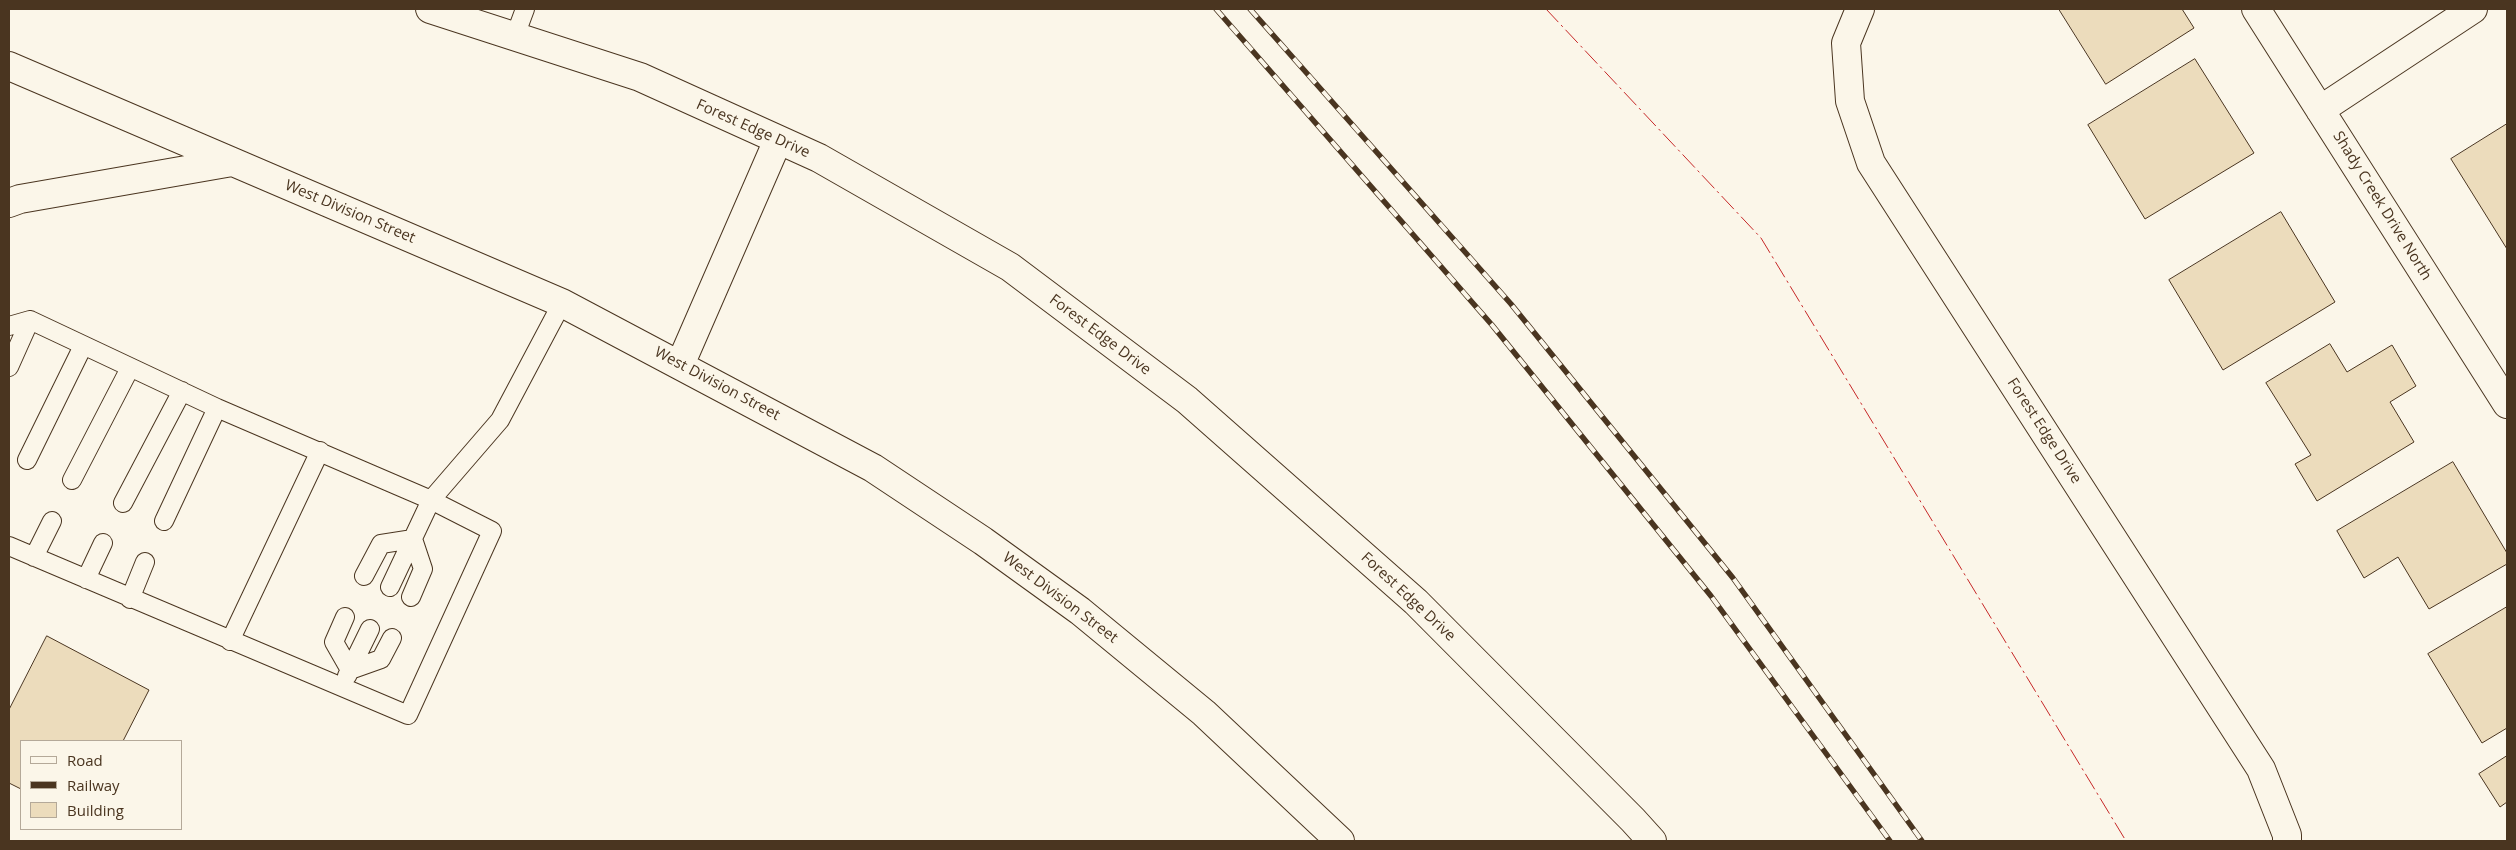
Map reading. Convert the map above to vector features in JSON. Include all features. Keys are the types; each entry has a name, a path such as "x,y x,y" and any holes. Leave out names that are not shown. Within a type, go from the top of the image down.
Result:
{"street":[{"name":"Forest Edge Drive","path":"430,9 640,77 819,158 1010,267 1187,400 1416,602 1652,841"},
{"name":"Forest Edge Drive","path":"1860,9 1846,44 1850,101 1871,163 2261,770 2288,841"},
{"name":"Shady Creek Drive North","path":"2256,9 2507,404"},
{"path":"2320,110 2473,9"},
{"name":"West Division Street","path":"9,66 562,303 873,468 983,541 1080,611 1204,713 1340,841"},
{"path":"680,364 778,140"},
{"path":"9,203 20,199 232,162"}],"lane":[{"path":"515,36 525,9"},
{"path":"390,587 431,500 500,420 562,303"},
{"path":"9,367 30,320"},
{"path":"9,326 30,320 218,408 431,500 492,531 408,715 130,599 9,546"},
{"path":"27,460 83,346"},
{"path":"72,480 130,368"},
{"path":"123,502 182,391"},
{"path":"164,521 218,408"},
{"path":"230,641 320,451"},
{"path":"34,557 52,521"},
{"path":"364,576 381,544 412,539"},
{"path":"411,597 423,569 412,539"},
{"path":"86,579 103,543"},
{"path":"130,599 145,562"},
{"path":"345,617 334,642 350,670"},
{"path":"342,688 370,629"},
{"path":"350,670 381,659 392,638"}],"building":[{"path":"2059,9 2182,9 2194,28 2106,84"},
{"path":"2195,59 2254,153 2145,219 2088,125"},
{"path":"2507,124 2507,249 2451,159"},
{"path":"2281,212 2335,302 2223,370 2169,280"},
{"path":"2330,344 2347,372 2392,345 2416,386 2390,402 2414,442 2317,501 2295,464 2311,455 2266,383"},
{"path":"2453,462 2507,553 2507,564 2429,609 2398,557 2364,578 2337,531"},
{"path":"2507,607 2507,728 2482,743 2428,654"},
{"path":"47,636 149,690 124,740 20,740 20,788 9,783 9,710"},
{"path":"2507,756 2507,802 2500,807 2479,774"}],"railway":[{"path":"1216,9 1492,325 1711,596 1890,841"},
{"path":"1250,9 1511,304 1733,578 1922,841"}],"power":[{"path":"1546,9 1761,238 2126,841"}]}
